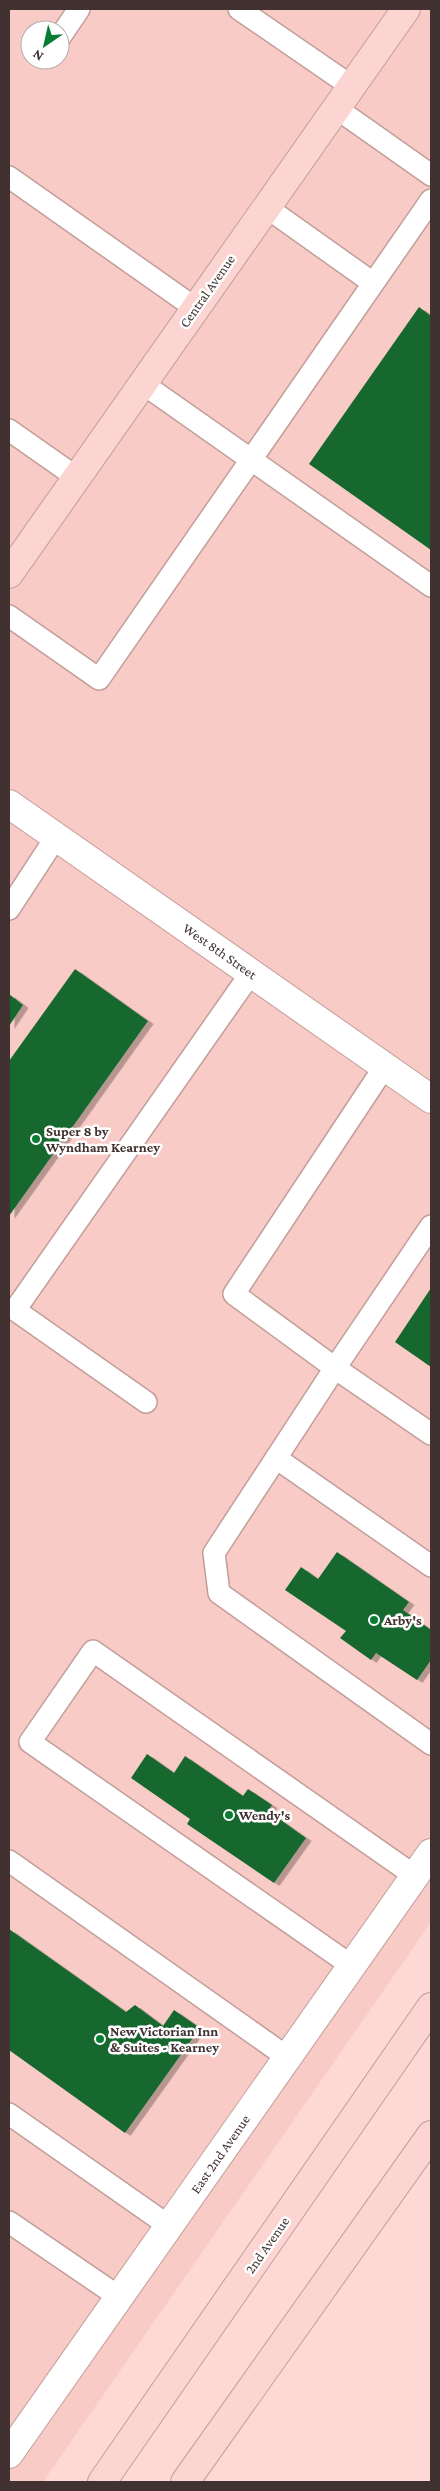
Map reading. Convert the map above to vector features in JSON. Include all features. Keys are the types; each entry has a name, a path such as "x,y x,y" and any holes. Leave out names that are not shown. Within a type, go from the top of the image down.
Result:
{"main road":[{"name":"Central Avenue","path":"9,574 142,382 406,9"},
{"name":"2nd Avenue","path":"102,2482 431,2007"},
{"path":"185,2482 431,2135"}],"street":[{"name":"West 8th Street","path":"9,804 431,1099"},
{"name":"East 2nd Avenue","path":"9,2454 431,1853"}],"lane":[{"path":"70,22 79,9"},
{"path":"239,9 344,97 431,175"},
{"path":"9,177 195,308"},
{"path":"9,616 99,679 431,200"},
{"path":"266,208 373,283"},
{"path":"142,382 431,586"},
{"path":"9,430 76,477"},
{"path":"9,909 56,837"},
{"path":"146,1402 15,1310 252,973"},
{"path":"385,1066 234,1294 335,1368 431,1434"},
{"path":"431,1226 214,1553 219,1593 431,1744"},
{"path":"276,1458 431,1566"},
{"path":"352,1966 30,1742 93,1651 415,1876"},
{"path":"9,1861 287,2057"},
{"path":"9,2114 169,2226"},
{"path":"9,2222 119,2298"}],"shaded area":[{"path":"9,9 431,9 431,1922 43,2482 9,2482"}],"building":[{"path":"419,307 431,316 431,550 309,464"},
{"name":"Super 8 by Wyndham Kearney","path":"75,969 148,1021 9,1216 9,1061"},
{"path":"9,994 23,1005 9,1026"},
{"path":"431,1288 431,1367 395,1342"},
{"name":"Arby's","path":"337,1552 409,1602 403,1610 431,1630 431,1660 417,1680 376,1653 371,1660 340,1638 346,1631 285,1590 301,1567 318,1579"},
{"name":"Wendy's","path":"147,1754 174,1773 185,1756 243,1796 248,1789 272,1805 268,1811 306,1838 274,1883 187,1824 190,1819 131,1778"},
{"name":"New Victorian Inn & Suites - Kearney","path":"9,1929 126,2012 135,2005 163,2026 174,2010 200,2028 125,2133 9,2050"}],"place":[{"name":"Super 8 by Wyndham Kearney","path":"36,1139"},
{"name":"Arby's","path":"374,1620"},
{"name":"Wendy's","path":"229,1815"},
{"name":"New Victorian Inn & Suites - Kearney","path":"100,2039"}]}
